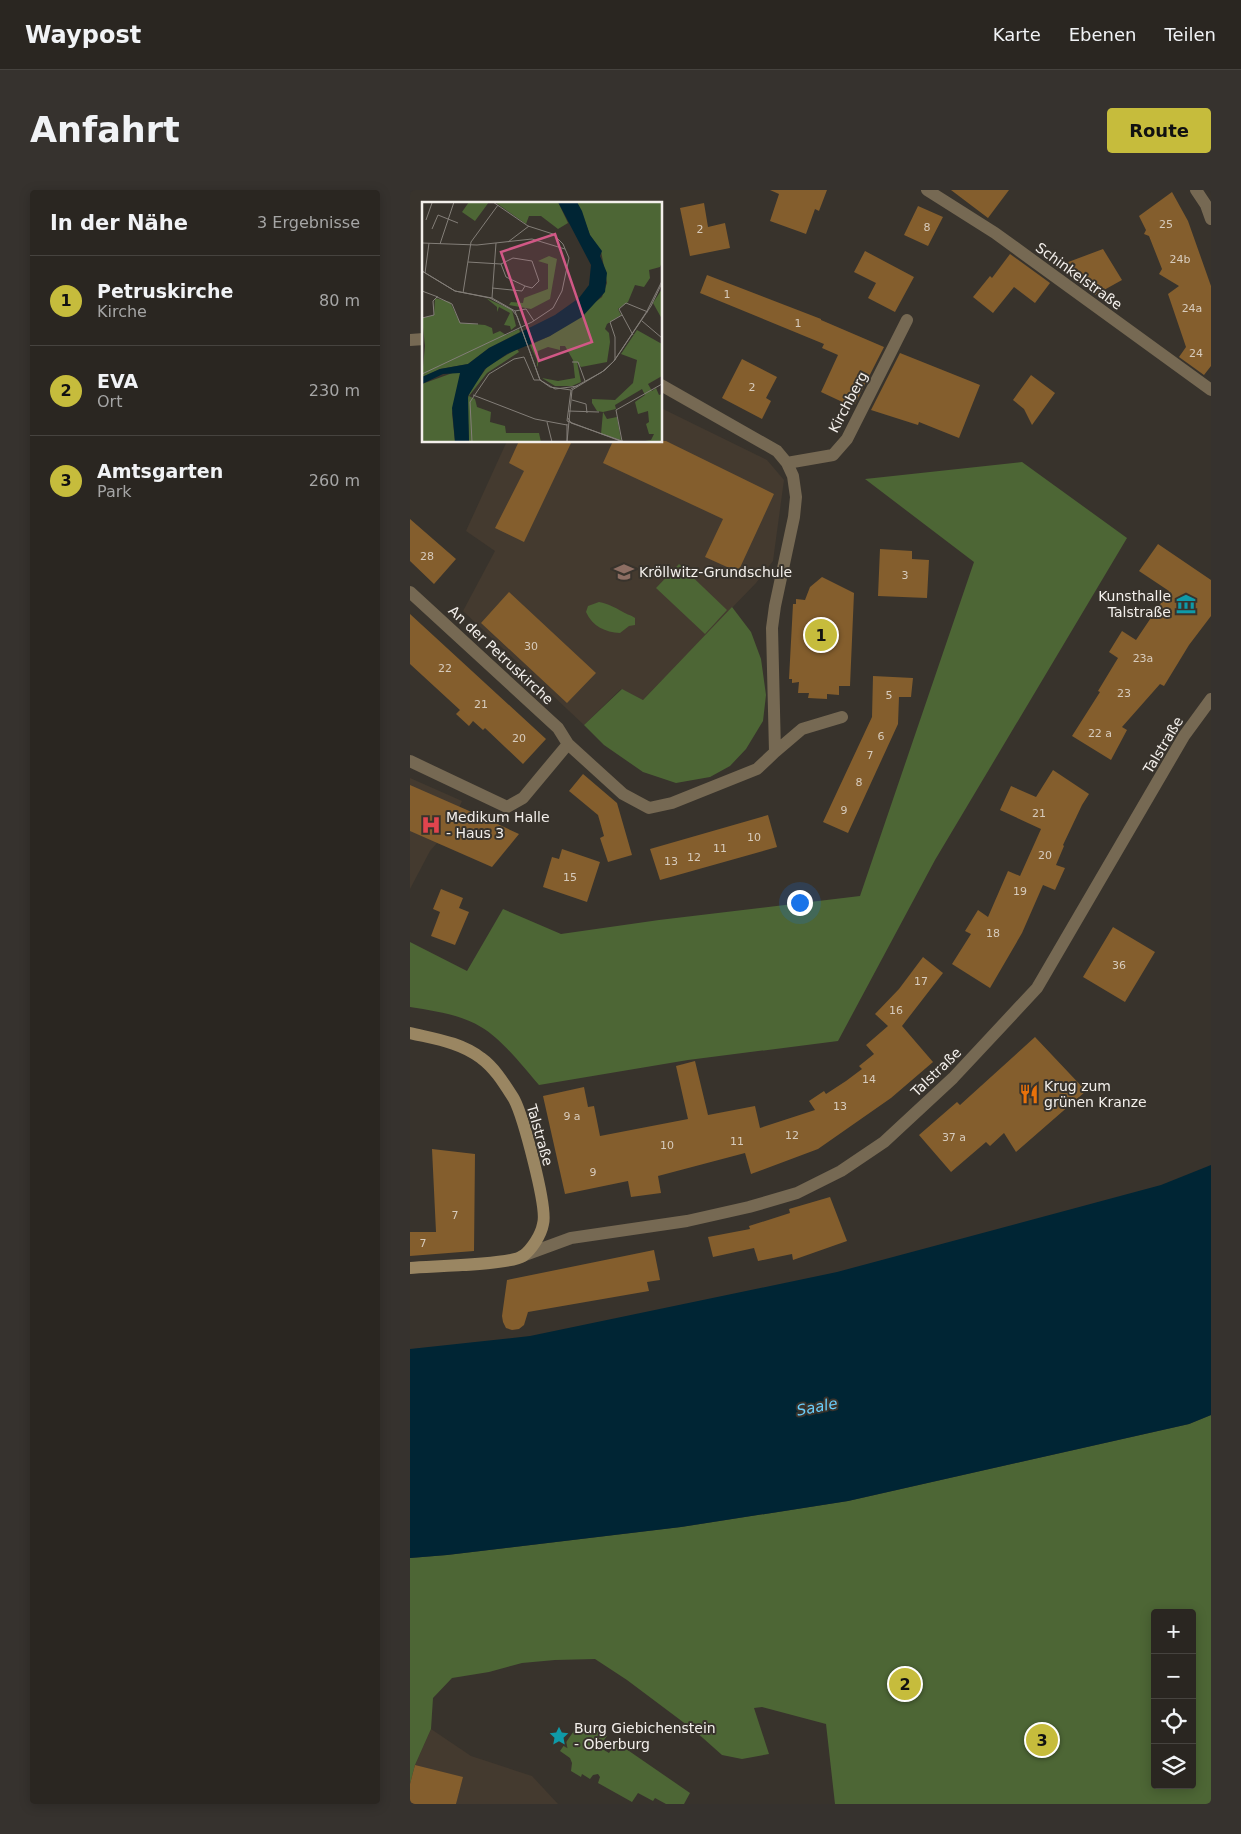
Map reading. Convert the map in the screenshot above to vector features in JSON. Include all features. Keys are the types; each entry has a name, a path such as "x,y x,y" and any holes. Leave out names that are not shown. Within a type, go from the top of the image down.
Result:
{"street":[{"name":"Schinkelstraße","path":"927,190 995,233 1211,390"},
{"path":"1196,190 1206,205 1211,219"},
{"name":"Kirchberg","path":"787,463 833,455 847,440 907,320"},
{"path":"662,386 777,451 787,463 794,476 796,497 794,517 774,606 772,628 775,752"},
{"name":"An der Petruskirche","path":"410,592 558,728 568,744 623,794 649,808 672,803 757,769 802,729 842,716"},
{"name":"Talstraße","path":"410,1268 506,1262 570,1238 687,1221 749,1208 797,1193 841,1171 884,1142 953,1078 1037,988 1184,736 1211,698"},
{"path":"410,761 508,807 523,798 568,744"},
{"name":"Talstraße","path":"410,1032 441,1039 464,1047 482,1058 499,1076 515,1101 529,1145 542,1201 544,1223 537,1238 522,1256"},
{"path":"410,1044 424,1036"}],"shaded area":[{"name":"Kröllwitz-Grundschule","path":"662,408 767,460 784,480 773,561 756,583 643,700 621,689 584,725 463,611 495,551 466,531 507,442 662,442"},
{"name":"Medikum Halle - Haus 3","path":"410,778 462,801 442,845 437,843 430,851 410,889"},
{"path":"431,1729 471,1756 532,1776 558,1804 410,1804 410,1784 415,1765"}],"green space":[{"path":"1022,462 1127,538 935,860 838,1041 688,1060 539,1085 504,1046 481,1027 456,1016 410,1007 410,942 467,971 503,909 561,934 659,920 860,896 974,562 865,479"},
{"path":"679,564 727,610 705,634 656,588"},
{"path":"599,602 634,617 635,625 629,626 620,633 600,628 586,612 588,606"},
{"path":"732,607 751,632 761,659 766,695 763,721 746,749 730,766 710,777 676,783 643,772 604,745 584,725 622,689 643,700"},
{"path":"1211,1415 1211,1804 835,1804 826,1724 762,1707 754,1708 769,1754 742,1759 722,1755 695,1731 627,1680 595,1659 522,1663 489,1672 452,1678 433,1698 431,1729 415,1765 410,1784 410,1558 681,1527 848,1501 1189,1424"},
{"path":"590,1724 607,1736 599,1747 609,1753 616,1742 690,1793 684,1804 666,1804 655,1798 653,1801 638,1793 632,1802 598,1783 600,1777 598,1774 593,1775 590,1779 582,1774 581,1777 571,1771 572,1763 570,1758 560,1751 578,1725"}],"water":[{"name":"Saale","path":"1211,1165 1211,1415 1189,1424 848,1501 681,1527 410,1558 410,1349 530,1336 837,1272 1161,1185"}],"building":[{"path":"770,190 827,190 819,211 815,209 806,234 770,221 779,194"},
{"path":"951,190 1009,190 988,218"},
{"path":"1172,192 1188,221 1211,286 1211,366 1204,375 1179,357 1186,347 1168,294 1179,286 1159,274 1162,269 1149,236 1144,234 1146,230 1139,216"},
{"path":"704,203 708,227 725,223 730,248 690,256 680,208"},
{"path":"918,206 943,217 928,246 904,235"},
{"path":"1103,249 1122,280 1095,295 1064,266 1060,270 1055,267"},
{"path":"865,251 914,277 895,312 868,298 876,283 854,272"},
{"path":"1010,254 1050,283 1035,303 1014,287 993,313 973,297 990,276 992,278"},
{"path":"707,275 821,319 884,347 855,404 852,403 851,406 821,392 838,355 822,348 824,344 700,293"},
{"path":"900,353 980,385 959,438 919,422 918,425 871,410"},
{"path":"742,359 777,377 766,398 771,401 762,419 722,398"},
{"path":"1031,375 1055,393 1032,425 1024,409 1013,400"},
{"path":"666,441 774,494 738,572 705,557 723,519 603,463 613,442"},
{"path":"519,442 572,442 524,542 495,528 524,471 509,463"},
{"path":"410,519 456,559 434,584 410,561"},
{"path":"1158,544 1211,580 1211,616 1189,645 1164,686 1160,684 1122,727 1127,730 1111,760 1072,736 1100,692 1098,691 1118,658 1109,652 1122,631 1136,640 1169,591 1139,571"},
{"path":"880,549 912,551 912,559 929,560 927,598 878,596"},
{"path":"822,577 854,593 850,686 839,686 839,695 827,694 827,699 808,698 809,693 798,693 799,682 792,683 792,679 789,679 793,604 796,604 796,599 805,600 810,587"},
{"path":"509,592 596,673 567,703 481,623"},
{"path":"410,614 546,739 523,764 485,728 483,730 473,721 469,726 456,714 460,710 410,664"},
{"path":"873,676 913,678 911,697 899,697 898,724 848,833 823,822 872,717"},
{"path":"1053,770 1089,794 1063,845 1056,865 1065,868 1055,890 1043,885 1022,933 990,988 952,964 971,934 965,931 978,910 988,917 1008,871 1020,876 1041,829 1000,810 1011,786 1036,797"},
{"path":"583,774 617,803 632,855 608,862 600,838 604,836 598,815 569,791"},
{"path":"410,785 519,834 492,867 410,831"},
{"path":"768,815 777,847 660,880 650,849"},
{"path":"562,849 600,862 587,902 543,887 552,857 559,859"},
{"path":"441,889 463,898 459,908 469,912 455,945 431,936 440,912 433,909"},
{"path":"1113,927 1155,952 1125,1002 1083,977"},
{"path":"923,957 943,973 902,1026 933,1062 891,1098 818,1149 751,1174 745,1153 658,1176 661,1193 631,1197 628,1181 565,1194 543,1096 584,1087 588,1107 594,1106 600,1136 688,1119 676,1066 695,1061 708,1115 755,1106 760,1128 815,1110 809,1101 824,1091 826,1094 846,1081 862,1069 859,1066 874,1054 866,1045 888,1026 875,1014 899,989"},
{"name":"Krug zum grünen Kranze","path":"1035,1037 1086,1091 1016,1152 1004,1133 990,1146 986,1142 951,1172 919,1135 957,1102 960,1105"},
{"path":"432,1149 475,1154 474,1251 410,1256 410,1232 436,1232"},
{"path":"830,1197 847,1241 793,1260 792,1254 758,1261 754,1248 713,1257 708,1237 750,1229 749,1226 790,1213 789,1209"},
{"path":"654,1250 660,1280 647,1282 649,1291 528,1312 524,1325 519,1329 512,1330 506,1328 502,1316 507,1280"},
{"path":"415,1765 463,1777 456,1804 410,1804 410,1784"}],"place":[{"name":"Kröllwitz-Grundschule","path":"624,572"},
{"name":"Kunsthalle Talstraße","path":"1186,604"},
{"name":"Petruskirche","path":"821,635"},
{"name":"Medikum Halle - Haus 3","path":"431,825"},
{"name":"Krug zum grünen Kranze","path":"1029,1094"},
{"name":"EVA","path":"905,1684"},
{"name":"Burg Giebichenstein - Oberburg","path":"559,1736"},
{"name":"Amtsgarten","path":"1042,1740"}]}
